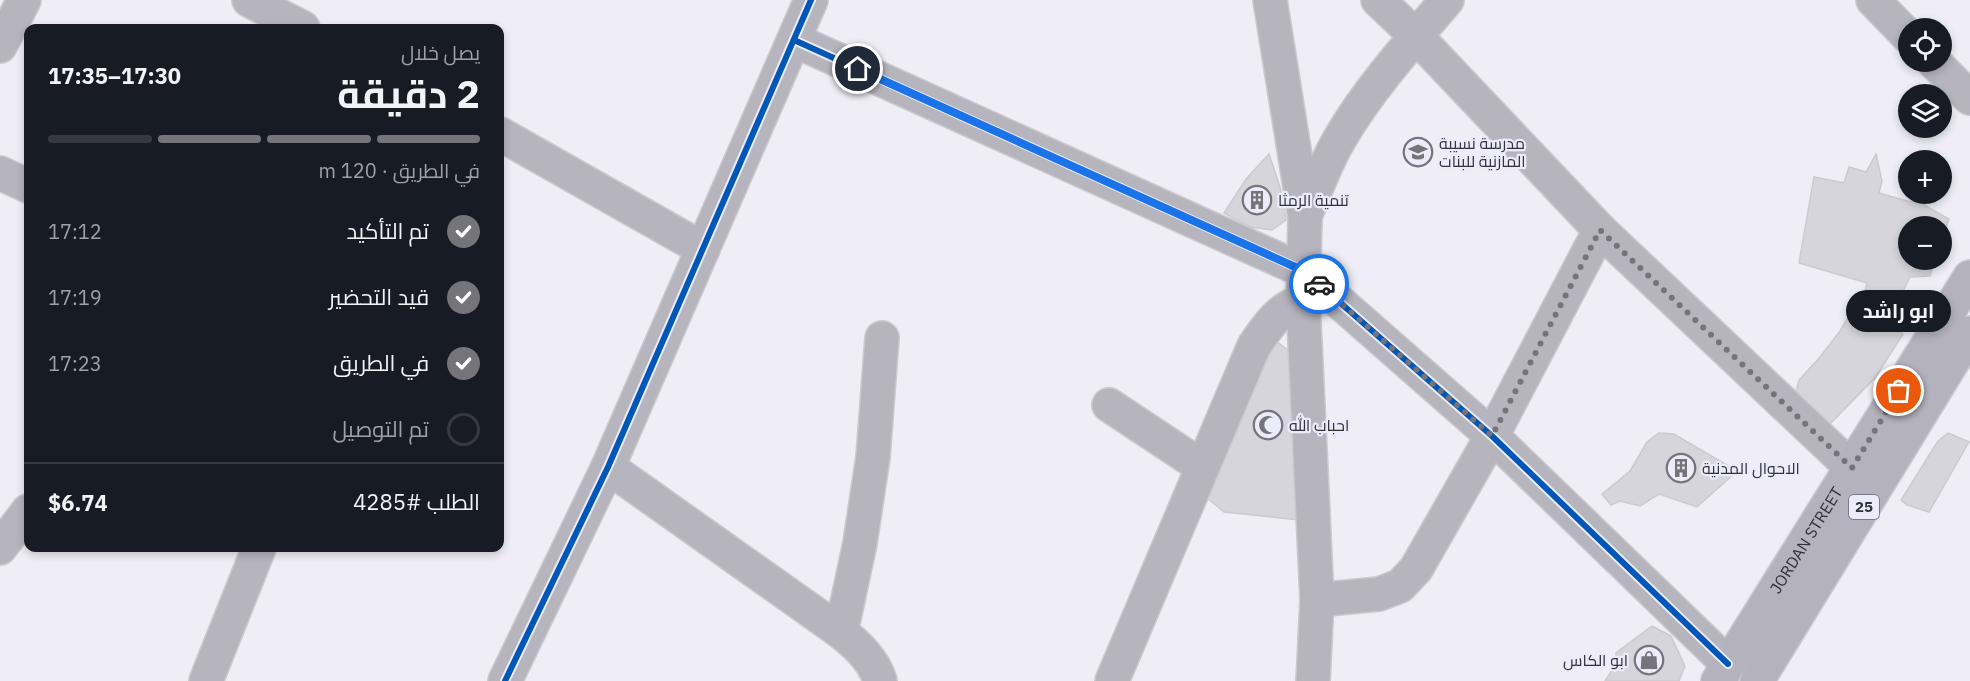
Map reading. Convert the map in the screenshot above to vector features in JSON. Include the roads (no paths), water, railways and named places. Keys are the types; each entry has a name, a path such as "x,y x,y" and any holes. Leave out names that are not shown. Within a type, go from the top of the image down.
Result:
{"highway":[{"name":"JORDAN STREET","path":"1723,672 1970,277"},
{"name":"JORDAN STREET","path":"1757,681 1970,333"}],"street":[{"path":"0,46 24,0"},
{"path":"249,0 295,24"},
{"path":"1270,0 1305,218 1303,285 1317,600 1313,681"},
{"path":"1378,0 1416,36 1600,230 1852,468"},
{"path":"1305,218 1323,172 1339,140 1361,107 1416,36 1448,0"},
{"path":"1873,0 1898,26"},
{"path":"505,681 608,467 794,40 806,2"},
{"path":"794,40 1303,285 1492,436 1723,672"},
{"path":"1944,72 1970,98"},
{"path":"504,136 703,249"},
{"path":"0,173 24,184"},
{"path":"1317,600 1379,594 1400,586 1416,569 1492,436 1600,230"},
{"path":"1112,681 1201,466 1254,346 1272,319 1289,306 1303,285"},
{"path":"841,632 860,543 873,457 882,338"},
{"path":"1109,405 1201,466"},
{"path":"608,467 841,632 860,649 878,674 880,681"},
{"path":"0,548 24,516"},
{"path":"206,681 257,552"}],"place":[{"name":"مدرسة نسيبة المازنية للبنات","path":"1418,152"},
{"name":"تنمية الرمثا","path":"1257,200"},
{"name":"ابو راشد","path":"1899,391"},
{"name":"احباب الله","path":"1268,425"},
{"name":"الاحوال المدنية","path":"1681,468"},
{"name":"ابو الكاس","path":"1649,660"}]}
